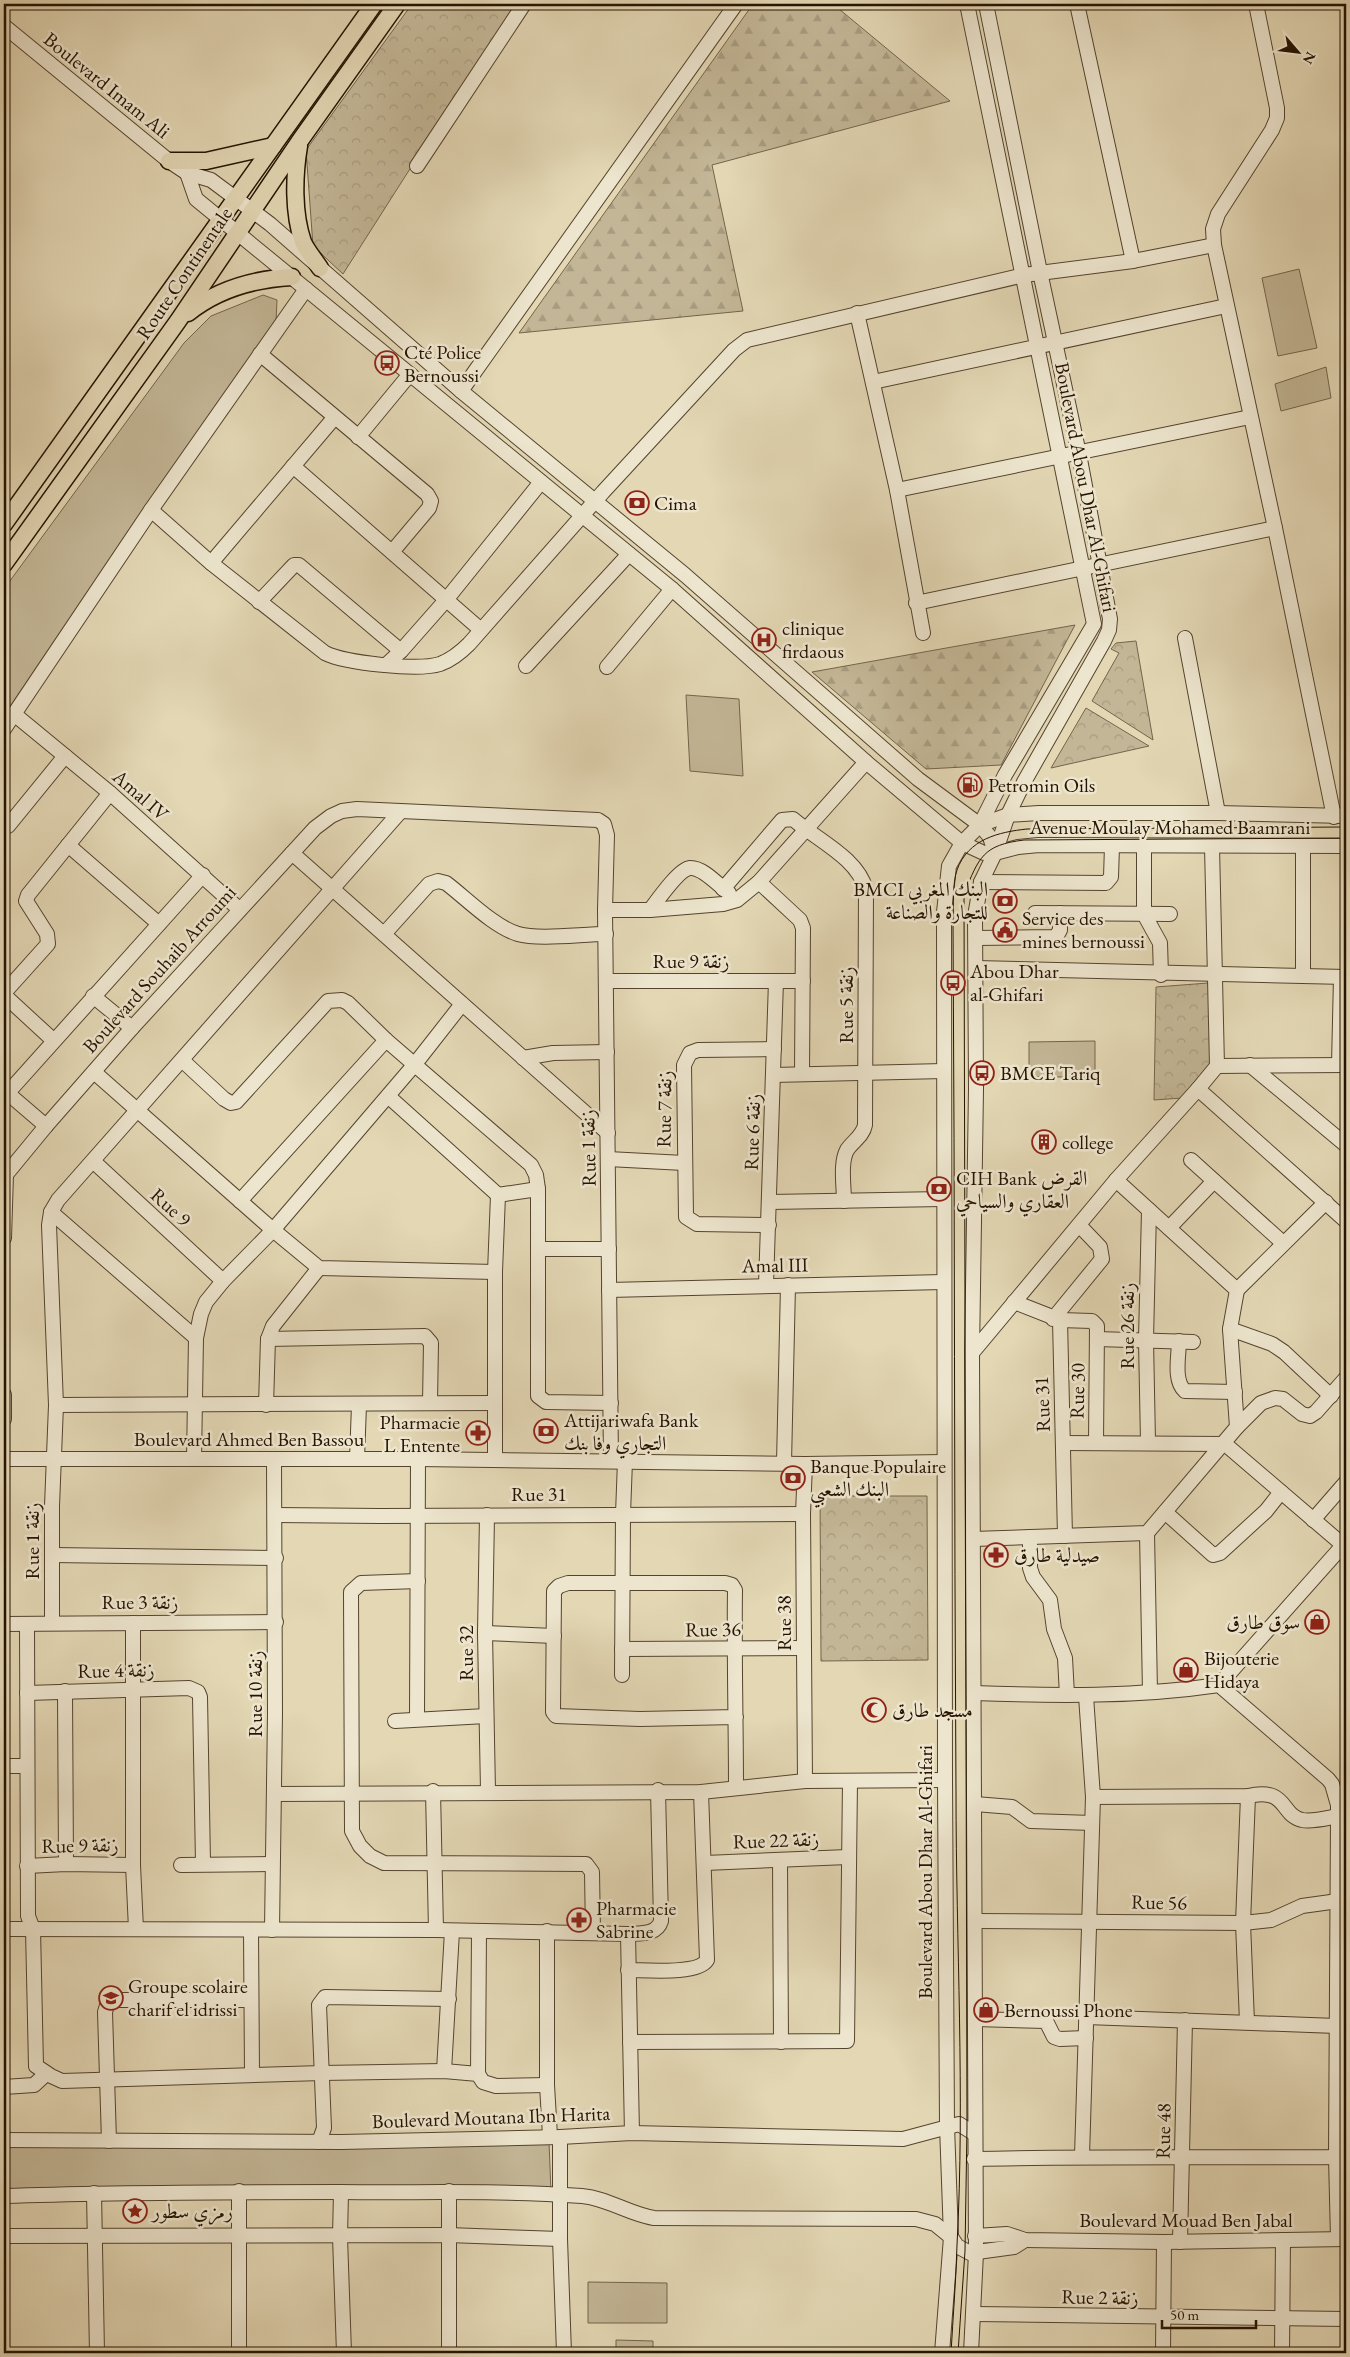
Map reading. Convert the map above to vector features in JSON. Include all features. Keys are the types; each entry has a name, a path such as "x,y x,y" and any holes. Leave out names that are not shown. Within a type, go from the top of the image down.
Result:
{"main road":[{"name":"Route Continentale","path":"4,524 374,4"},
{"name":"Route Continentale","path":"4,564 178,321 299,142 397,4"},
{"path":"299,142 296,179 298,217 304,243 320,268"},
{"path":"169,161 206,161 273,146"},
{"path":"178,321 199,305 223,292 257,281 292,277"}],"street":[{"path":"416,166 524,4"},
{"path":"461,392 736,4"},
{"name":"Boulevard Abou Dhar Al-Ghifari","path":"942,2353 951,2236 947,2126 945,1780 944,1071 942,981 944,912 949,866 962,843 980,825 1004,775 1094,624 1062,458 968,4"},
{"name":"Boulevard Abou Dhar Al-Ghifari","path":"971,2353 976,2253 974,2159 976,1921 972,1353 976,909 981,882 995,853 1008,815 1024,782 1109,630 1110,619 1079,454 986,4"},
{"path":"1077,4 1133,262"},
{"path":"1256,4 1277,108 1277,118 1272,130 1218,214 1213,229 1214,245 1250,417 1340,816"},
{"name":"Boulevard Imam Ali","path":"4,26 169,161 187,173"},
{"path":"187,173 211,180 253,210 461,392 685,575 918,779 980,825 990,837 995,853"},
{"name":"Avenue Moulay Mohamed Baamrani","path":"187,173 196,199 583,515 672,590 866,762 962,843 984,853 995,853 1012,848 1039,845 1346,846"},
{"path":"151,510 211,563 325,654 345,661 386,665 423,666 440,664 459,653 482,630 595,501 739,345 754,337 1024,275 1133,262 1214,245"},
{"path":"4,729 151,510 306,288"},
{"path":"873,382 1226,306"},
{"path":"857,313 896,490 923,633"},
{"path":"260,354 334,418 427,494 431,501 429,508 392,552"},
{"path":"358,436 410,374"},
{"path":"896,490 1062,458 1250,417"},
{"path":"211,563 334,418"},
{"path":"293,466 482,630"},
{"path":"386,665 401,651 446,600 541,482"},
{"path":"916,603 1275,528"},
{"path":"526,666 629,554"},
{"path":"259,602 294,565 299,565 401,651"},
{"path":"606,667 672,590"},
{"path":"1185,638 1218,813"},
{"name":"Amal IV","path":"14,714 110,794 239,908"},
{"path":"8,826 65,756"},
{"path":"606,910 650,910 723,904 737,900 758,882 866,762"},
{"path":"53,1040 4,994 48,944 47,934 26,901 31,890 110,794"},
{"name":"Boulevard Souhaib Arroumi","path":"4,1238 5,1176 46,1126 239,908 316,828 331,816 342,811 356,809 587,818 598,820 604,824 607,835"},
{"path":"196,1338 51,1212 58,1200 183,1061 400,812"},
{"name":"Avenue Moulay Mohamed Baamrani","path":"980,825 1008,815 1039,813 1218,813 1340,816"},
{"name":"Rue 5 زنقة","path":"722,889 782,820 793,819 854,866 863,879 866,890 865,1125 864,1130 847,1151 844,1160 844,1201"},
{"name":"Rue 1 زنقة","path":"607,835 606,981 611,1403 622,1514 622,1675"},
{"path":"68,845 158,924"},
{"path":"981,882 1106,883 1111,877 1112,846"},
{"path":"1144,846 1144,914 1160,944 1160,974"},
{"path":"972,1353 1116,1180 1217,1066 1212,846"},
{"path":"1303,847 1303,976"},
{"path":"292,853 608,1133"},
{"path":"650,910 681,872 689,868 699,870 737,900"},
{"path":"46,1126 5,1093 203,875"},
{"path":"384,934 430,884 438,881 446,883 504,928 518,934 533,936 606,934"},
{"path":"758,882 800,920 803,928 802,1074"},
{"path":"1035,913 1170,914"},
{"path":"976,938 1056,936 1060,930 1060,913"},
{"path":"976,968 1344,977 1342,1065 1217,1066"},
{"name":"Rue 9 زنقة","path":"606,981 803,981"},
{"name":"Rue 6 زنقة","path":"766,1285 776,981"},
{"path":"93,996 132,1028"},
{"path":"183,1061 231,1103 236,1102 328,1001 342,1000 348,1003 386,1040 531,1165 536,1175 538,1190 538,1396 546,1402 611,1403"},
{"path":"194,1459 196,1338 200,1314 206,1302 223,1281 272,1230 388,1096 462,1004"},
{"path":"240,1201 386,1040"},
{"name":"Rue 7 زنقة","path":"769,1225 697,1224 689,1221 686,1217 684,1163 686,1058 690,1053 698,1050 774,1049"},
{"path":"522,1058 554,1053 607,1052"},
{"path":"1250,1066 1346,1145"},
{"path":"773,1075 944,1071"},
{"path":"94,1072 138,1109 272,1230 319,1268 494,1272"},
{"path":"1198,1089 1346,1221"},
{"path":"388,1096 498,1195 538,1190"},
{"name":"Rue 7 زنقة","path":"608,1159 684,1163"},
{"path":"1192,1160 1283,1243"},
{"name":"Rue 9","path":"93,1162 223,1281"},
{"path":"1116,1180 1237,1290"},
{"path":"1170,1228 1214,1181"},
{"path":"495,1459 494,1272 498,1195"},
{"path":"769,1202 943,1200"},
{"path":"1237,1427 1230,1329 1237,1290 1326,1202"},
{"name":"Rue 26 زنقة","path":"1148,1442 1146,1340 1149,1210"},
{"name":"Rue 1 زنقة","path":"51,1212 49,1225 56,1406 52,1623"},
{"path":"1056,1319 1102,1259 1103,1253 1100,1247 1079,1225"},
{"path":"538,1249 609,1250"},
{"path":"266,1405 268,1339 274,1326 319,1268"},
{"name":"Amal III","path":"609,1290 788,1284 943,1282"},
{"path":"784,1463 788,1284"},
{"path":"1014,1302 1056,1319 1092,1321 1097,1326 1097,1340 1186,1341 1178,1378 1182,1388 1185,1391 1234,1392"},
{"name":"Rue 31","path":"1056,1319 1063,1443 1065,1536"},
{"path":"1230,1329 1272,1344 1284,1352 1331,1396"},
{"path":"268,1339 425,1336 431,1343 430,1403"},
{"name":"Rue 30","path":"1096,1443 1097,1340"},
{"path":"1150,1692 1147,1533 1253,1410 1269,1399 1283,1399 1302,1414 1310,1416 1316,1412 1346,1378"},
{"path":"4,1395 4,1419"},
{"path":"56,1406 494,1403"},
{"path":"357,1459 359,1405"},
{"path":"974,1693 1086,1696 1219,1685 1345,1543 1313,1520 1225,1444 1148,1442 1063,1443"},
{"name":"Rue 10 زنقة","path":"272,1930 276,1622 274,1458"},
{"name":"Boulevard Ahmed Ben Bassou","path":"4,1459 495,1459 805,1464 944,1462"},
{"path":"417,1718 418,1459"},
{"name":"Rue 38","path":"804,1781 803,1514 805,1464"},
{"path":"1313,1520 1346,1482"},
{"path":"1165,1512 1213,1555 1220,1553 1266,1511 1281,1492"},
{"name":"Rue 31","path":"276,1515 803,1514"},
{"name":"Rue 32","path":"487,1515 486,1716 488,1792"},
{"path":"973,1539 1147,1533"},
{"path":"1030,1537 1030,1568 1033,1577 1050,1600 1054,1629 1066,1658 1066,1695"},
{"path":"52,1555 276,1558"},
{"path":"418,1581 361,1583 351,1592 350,1793 352,1831 360,1846 370,1856 384,1863 586,1864 592,1872 592,1933"},
{"path":"736,1717 640,1719 556,1716 553,1712 554,1591 559,1586 568,1583 725,1583 732,1585 736,1590 734,1648 736,1717 736,1788"},
{"name":"Rue 3 زنقة","path":"4,1624 276,1622"},
{"path":"133,1623 133,1865 136,1930"},
{"path":"28,1624 27,1866 28,1916 33,1929 34,2059 36,2066 62,2081 322,2072 444,2071 478,2074"},
{"path":"486,1633 554,1636"},
{"name":"Rue 36","path":"622,1649 804,1648"},
{"path":"1219,1685 1320,1771 1332,1784 1341,1808 1342,1867 1338,1901 1342,2011 1337,2026 1342,2239"},
{"name":"Rue 4 زنقة","path":"27,1693 195,1689 200,1697 203,1863"},
{"path":"65,1691 66,1864"},
{"path":"1082,2156 1093,1797 1086,1696"},
{"path":"395,1721 417,1718 486,1716"},
{"path":"4,1766 27,1766"},
{"path":"274,1794 433,1791 658,1790 702,1792 804,1781 945,1780"},
{"path":"630,2042 847,2041 850,1781"},
{"path":"4,1929 436,1930 628,1934 656,1930 661,1922 658,1790"},
{"path":"433,1791 436,1930"},
{"path":"628,1970 690,1969 700,1967 707,1960 702,1792"},
{"path":"1093,1797 1248,1796 1258,1793 1270,1795 1281,1801 1294,1817 1303,1820 1341,1808"},
{"path":"1247,2022 1243,1923 1248,1796"},
{"path":"975,1804 1012,1808 1031,1820 1092,1823"},
{"name":"Rue 22 زنقة","path":"705,1863 848,1857"},
{"path":"780,1860 781,2042"},
{"path":"181,1865 203,1863 272,1864"},
{"name":"Rue 9 زنقة","path":"27,1866 66,1864 133,1865"},
{"name":"Rue 56","path":"976,1921 1243,1923 1271,1920 1302,1906 1338,1901"},
{"path":"251,1931 252,2074"},
{"path":"444,2071 452,1931"},
{"path":"479,1931 478,2074 483,2082 496,2086 547,2085"},
{"path":"547,1931 547,2085 562,2196 560,2239 564,2353"},
{"path":"628,1934 632,2133"},
{"path":"319,2142 324,2128 319,2005 325,1997 449,1999"},
{"path":"109,2141 105,2012 108,2002 113,2000 250,2000"},
{"path":"1086,2017 1337,2026"},
{"path":"975,2019 1046,2021 1054,2037 1060,2039 1086,2038"},
{"name":"Rue 48","path":"1180,2242 1184,2020"},
{"path":"4,2087 34,2085 51,2076"},
{"name":"Boulevard Moutana Ibn Harita","path":"4,2140 319,2142 555,2137 632,2133 902,2139 959,2124 967,2127 974,2134"},
{"path":"4,2132 23,2140"},
{"path":"974,2159 1082,2156 1182,2158 1341,2157"},
{"path":"239,2191 239,2353"},
{"path":"4,2196 94,2192 449,2191 562,2196 593,2198 638,2215 654,2218 916,2219 935,2224 951,2236 961,2249 976,2253"},
{"path":"449,2191 449,2353"},
{"path":"94,2192 97,2353"},
{"path":"341,2192 340,2236 344,2353"},
{"name":"Boulevard Mouad Ben Jabal","path":"975,2236 1007,2234 1025,2240 1164,2242 1342,2239"},
{"path":"4,2236 448,2235 560,2239"},
{"name":"Boulevard Mouad Ben Jabal","path":"976,2253 1014,2247 1025,2240"},
{"path":"1282,2353 1283,2240"},
{"path":"1163,2353 1164,2242"},
{"name":"Rue 2 زنقة","path":"974,2314 1346,2320"}],"green space":[{"path":"412,4 515,4 343,274 313,246 306,150"},
{"path":"753,4 833,4 950,101 712,165 743,311 519,333"},
{"path":"1299,269 1317,348 1278,356 1262,278"},
{"path":"263,295 277,300 276,322 4,719 4,589 184,343 211,316"},
{"path":"1326,367 1331,398 1281,411 1275,384"},
{"path":"1075,625 1001,765 926,769 812,672"},
{"path":"1136,641 1153,740 1092,701 1119,653 1111,649 1116,643"},
{"path":"686,695 739,699 743,776 690,771"},
{"path":"1086,708 1149,746 1051,768"},
{"path":"1208,983 1217,1066 1182,1098 1154,1100 1156,987"},
{"path":"1095,1041 1095,1077 1029,1077 1029,1042"},
{"path":"820,1496 927,1496 928,1660 821,1661"},
{"path":"4,2141 549,2142 551,2192 4,2196"},
{"path":"588,2282 667,2283 667,2323 588,2323"},
{"path":"616,2340 653,2341 653,2353 616,2353"}],"tram line":[{"path":"951,2353 957,2258 960,2132 955,1683 953,921 955,876 962,859 977,844 995,835 1027,829 1346,827"},
{"path":"958,2353 965,2251 967,2127 964,894 974,871 984,855 999,845 1010,842 1024,840 1346,838"}],"place":[{"name":"Cté Police Bernoussi","path":"387,363"},
{"name":"Cima","path":"637,503"},
{"name":"clinique firdaous","path":"764,640"},
{"name":"Petromin Oils","path":"970,785"},
{"name":"BMCI البنك المغربي للتجارة والصناعة","path":"1005,901"},
{"name":"Service des mines bernoussi","path":"1005,930"},
{"name":"Abou Dhar al-Ghifari","path":"953,983"},
{"name":"BMCE Tariq","path":"982,1073"},
{"name":"college","path":"1044,1142"},
{"name":"CIH Bank القرض العقاري والسياحي","path":"939,1189"},
{"name":"Attijariwafa Bank التجاري وفا بنك","path":"546,1431"},
{"name":"Pharmacie L Entente","path":"478,1433"},
{"name":"Banque Populaire البنك الشعبي","path":"793,1478"},
{"name":"صيدلية طارق","path":"996,1555"},
{"name":"سوق طارق","path":"1317,1622"},
{"name":"Bijouterie Hidaya","path":"1186,1670"},
{"name":"مسجد طارق","path":"874,1710"},
{"name":"Pharmacie Sabrine","path":"579,1920"},
{"name":"Groupe scolaire charif el idrissi","path":"111,1998"},
{"name":"Bernoussi Phone","path":"986,2010"},
{"name":"رمزي سطور","path":"135,2211"}]}
